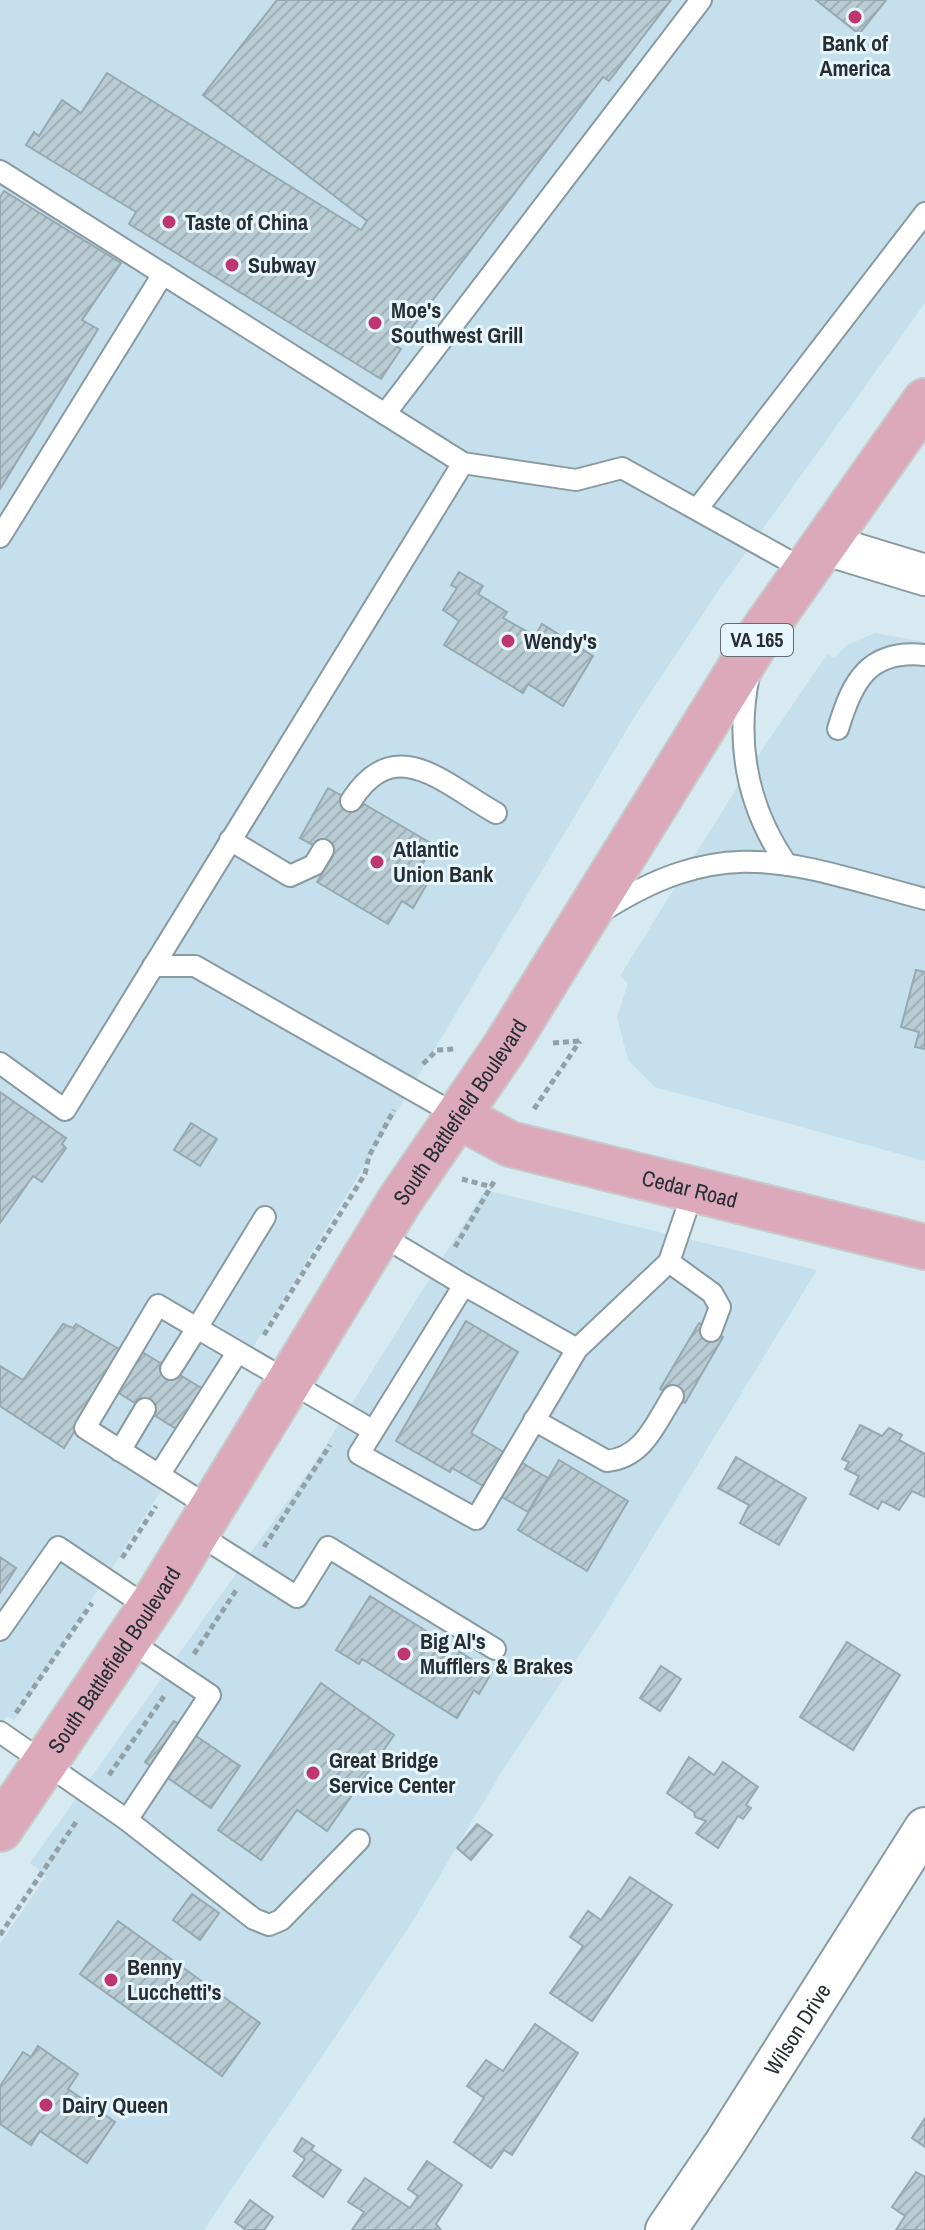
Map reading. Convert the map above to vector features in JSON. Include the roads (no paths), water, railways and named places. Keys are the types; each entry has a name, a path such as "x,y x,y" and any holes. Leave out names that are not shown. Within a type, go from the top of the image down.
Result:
{"main road":[{"name":"South Battlefield Boulevard","path":"0,1829 204,1521 379,1234 460,1117 761,634 925,401"},
{"name":"Cedar Road","path":"460,1117 510,1144 925,1247"}],"street":[{"path":"814,557 925,575"},
{"name":"Wilson Drive","path":"666,2230 725,2143 925,1828"}],"lane":[{"path":"385,414 701,0"},
{"path":"0,171 463,463 576,480 622,468 698,508 814,557"},
{"path":"698,508 925,213"},
{"path":"0,537 163,274"},
{"path":"0,1063 65,1110 463,463"},
{"path":"761,634 744,707 744,766 756,810 787,865"},
{"path":"838,729 848,694 873,665 895,655 925,655"},
{"path":"351,801 363,782 385,766 410,764 496,813"},
{"path":"230,840 290,876 314,865 323,850"},
{"path":"562,950 590,920 647,885 677,872 731,860 787,865 925,899"},
{"path":"153,966 195,966 460,1117"},
{"path":"464,1285 359,1454 476,1519 577,1349 669,1262 693,1191"},
{"path":"171,1369 265,1217"},
{"path":"379,1234 577,1349"},
{"path":"669,1262 712,1293 720,1307 711,1331"},
{"path":"372,1430 158,1305 85,1428 159,1475 204,1521 297,1597 328,1547 495,1649"},
{"path":"159,1475 237,1353"},
{"path":"534,1420 607,1461 621,1460 642,1446 673,1396"},
{"path":"120,1451 145,1409"},
{"path":"0,1630 58,1547 210,1695 127,1820"},
{"path":"0,1732 43,1765 127,1820 254,1919 269,1925 281,1920 359,1840"}],"place":[{"name":"Bank of America","path":"855,17"},
{"name":"Taste of China","path":"169,222"},
{"name":"Subway","path":"232,265"},
{"name":"Moe's Southwest Grill","path":"375,323"},
{"name":"Wendy's","path":"508,641"},
{"name":"Atlantic Union Bank","path":"377,862"},
{"name":"Big Al's Mufflers & Brakes","path":"404,1654"},
{"name":"Great Bridge Service Center","path":"313,1773"},
{"name":"Benny Lucchetti's","path":"111,1980"},
{"name":"Dairy Queen","path":"46,2105"}]}
